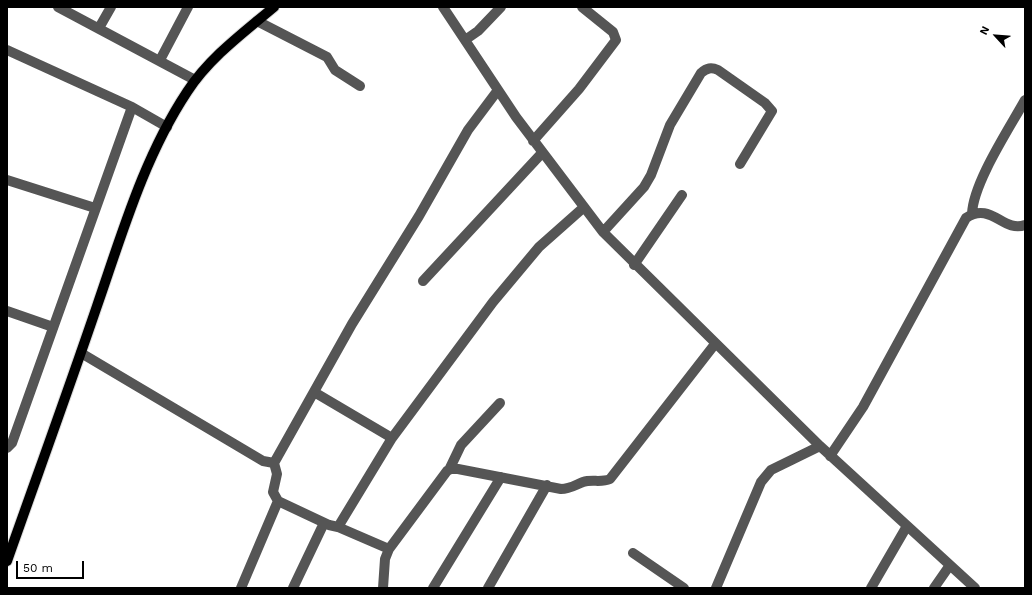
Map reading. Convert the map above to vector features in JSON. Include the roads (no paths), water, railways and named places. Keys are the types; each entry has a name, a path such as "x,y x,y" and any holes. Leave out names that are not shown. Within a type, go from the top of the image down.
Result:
{"main road":[{"path":"7,561 141,184 167,127 204,68 274,7"}],"street":[{"path":"58,7 196,80"},
{"path":"99,28 111,7"},
{"path":"160,60 188,7"},
{"path":"443,7 533,141 583,208 603,232 830,456 975,588"},
{"path":"465,40 478,31 501,7"},
{"path":"533,141 579,89 616,40 613,32 582,7"},
{"path":"257,21 327,57 334,70 360,86"},
{"path":"7,50 132,107 167,127"},
{"path":"603,232 644,187 651,175 670,125 701,73 706,69 712,68 718,70 765,103 772,111 740,164"},
{"path":"390,549 338,527 324,523 278,501 273,492 277,474 274,463 352,324 420,216 468,130 498,90"},
{"path":"972,214 974,197 980,181 1025,100"},
{"path":"7,448 12,443 53,327 78,262 95,208 132,107"},
{"path":"422,281 542,153"},
{"path":"7,180 95,208"},
{"path":"634,264 682,196"},
{"path":"338,527 392,438 493,302 539,247 583,208"},
{"path":"830,456 862,407 961,225 972,214 982,212 1014,226 1025,225"},
{"path":"7,311 53,327"},
{"path":"449,470 458,469 567,489 584,482 603,482 610,479 715,344"},
{"path":"81,353 263,461 274,463"},
{"path":"314,392 392,438"},
{"path":"383,588 385,559 390,549 449,470 461,445 500,404"},
{"path":"716,588 760,482 770,470 820,446"},
{"path":"433,588 500,477"},
{"path":"488,588 547,485"},
{"path":"241,588 278,501"},
{"path":"292,588 324,523"},
{"path":"871,588 907,526"},
{"path":"633,553 684,588"},
{"path":"934,588 950,565"}]}
